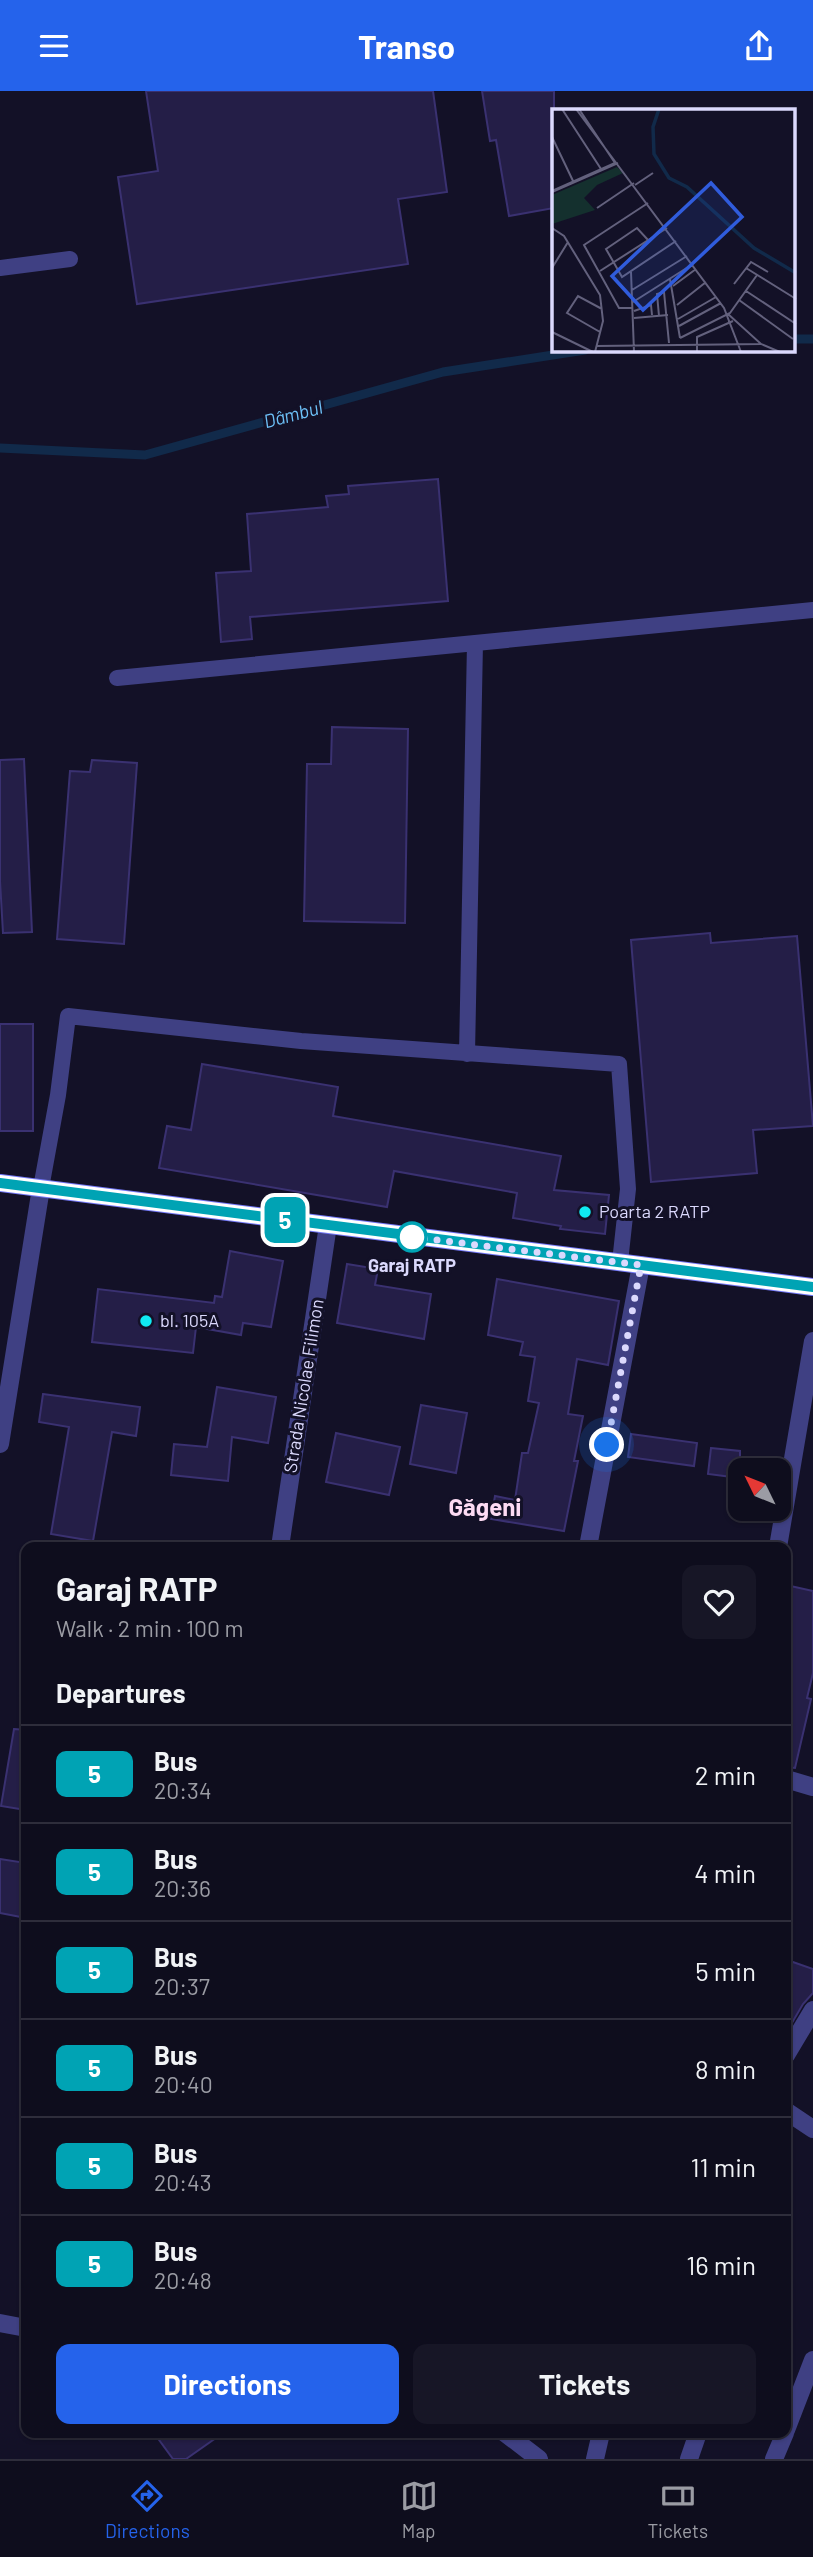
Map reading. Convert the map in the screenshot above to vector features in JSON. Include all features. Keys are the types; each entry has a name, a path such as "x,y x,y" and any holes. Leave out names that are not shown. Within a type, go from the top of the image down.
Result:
{"main road":[{"path":"0,1183 813,1287"}],"street":[{"path":"0,1444 41,1188"},
{"name":"Strada Nicolae Filimon","path":"281,1542 328,1225"},
{"path":"589,1542 641,1265"},
{"path":"779,1542 813,1341"},
{"path":"791,1780 813,1787"},
{"path":"791,2047 813,2010"},
{"path":"791,2114 813,2129"},
{"path":"0,2323 21,2327"},
{"path":"791,2416 813,2360"},
{"path":"512,2438 539,2459"},
{"path":"595,2459 600,2438"},
{"path":"689,2459 696,2438"},
{"path":"774,2459 782,2438"}],"lane":[{"path":"0,268 70,259"},
{"path":"117,678 813,610"},
{"path":"467,1054 475,643"},
{"path":"41,1188 58,1095 68,1016 301,1041 619,1064 628,1189 620,1262"}],"building":[{"path":"146,91 433,91 447,192 398,199 408,264 137,304 118,177 158,171"},
{"path":"482,91 554,91 552,208 509,216 496,140 490,141"},
{"path":"438,479 448,601 250,617 252,639 221,642 216,573 251,571 247,514 328,507 326,496 349,494 348,486"},
{"path":"332,727 408,729 405,923 304,921 307,764 331,764"},
{"path":"24,759 32,932 3,933 0,760"},
{"path":"92,760 137,763 124,944 57,939 70,771 90,772"},
{"path":"710,933 711,943 797,936 813,1126 753,1130 757,1173 651,1182 631,940"},
{"path":"0,1024 33,1024 33,1131 0,1131"},
{"path":"202,1064 338,1087 333,1116 561,1156 554,1190 609,1195 605,1234 560,1229 561,1226 513,1218 517,1193 394,1171 387,1207 159,1168 167,1126 191,1130"},
{"path":"230,1251 283,1261 271,1327 243,1323 241,1335 196,1327 193,1353 92,1342 98,1289 214,1303 215,1296 222,1297"},
{"path":"347,1264 378,1269 375,1285 431,1294 424,1339 337,1323"},
{"path":"497,1279 619,1301 608,1365 577,1359 568,1414 583,1416 574,1461 578,1461 564,1531 491,1519 495,1496 515,1500 522,1453 528,1453 539,1403 528,1401 535,1357 520,1355 523,1342 488,1335"},
{"path":"217,1387 276,1397 268,1443 232,1437 228,1481 171,1475 174,1444 207,1447"},
{"path":"43,1394 140,1407 136,1436 112,1432 93,1541 51,1534 69,1427 39,1422"},
{"path":"421,1405 467,1413 456,1473 410,1464"},
{"path":"336,1433 400,1447 389,1495 326,1482"},
{"path":"631,1434 697,1443 694,1466 628,1457"},
{"path":"711,1448 740,1451 740,1458 728,1458 728,1476 708,1474"},
{"path":"791,1586 813,1591 813,1673 807,1698 811,1699 795,1768 791,1768"},
{"path":"14,1729 21,1730 21,1809 1,1806"},
{"path":"0,1859 21,1862 21,1917 0,1913"},
{"path":"791,1961 813,1969 813,1993 791,2024"},
{"path":"158,2438 216,2438 186,2459 173,2459"}],"waterway":[{"name":"Dâmbul","path":"796,339 813,339"},
{"name":"Dâmbul","path":"0,448 145,455 443,372 572,352"}],"bus line":[{"name":"5","path":"0,1183 813,1287"}],"place":[{"name":"Poarta 2 RATP","path":"585,1212"},
{"name":"Garaj RATP","path":"412,1237"},
{"name":"bl. 105A","path":"146,1321"}],"district":[{"name":"Găgeni","path":"485,1508"}],"route":[{"path":"412,1237 641,1265 607,1445"}]}
